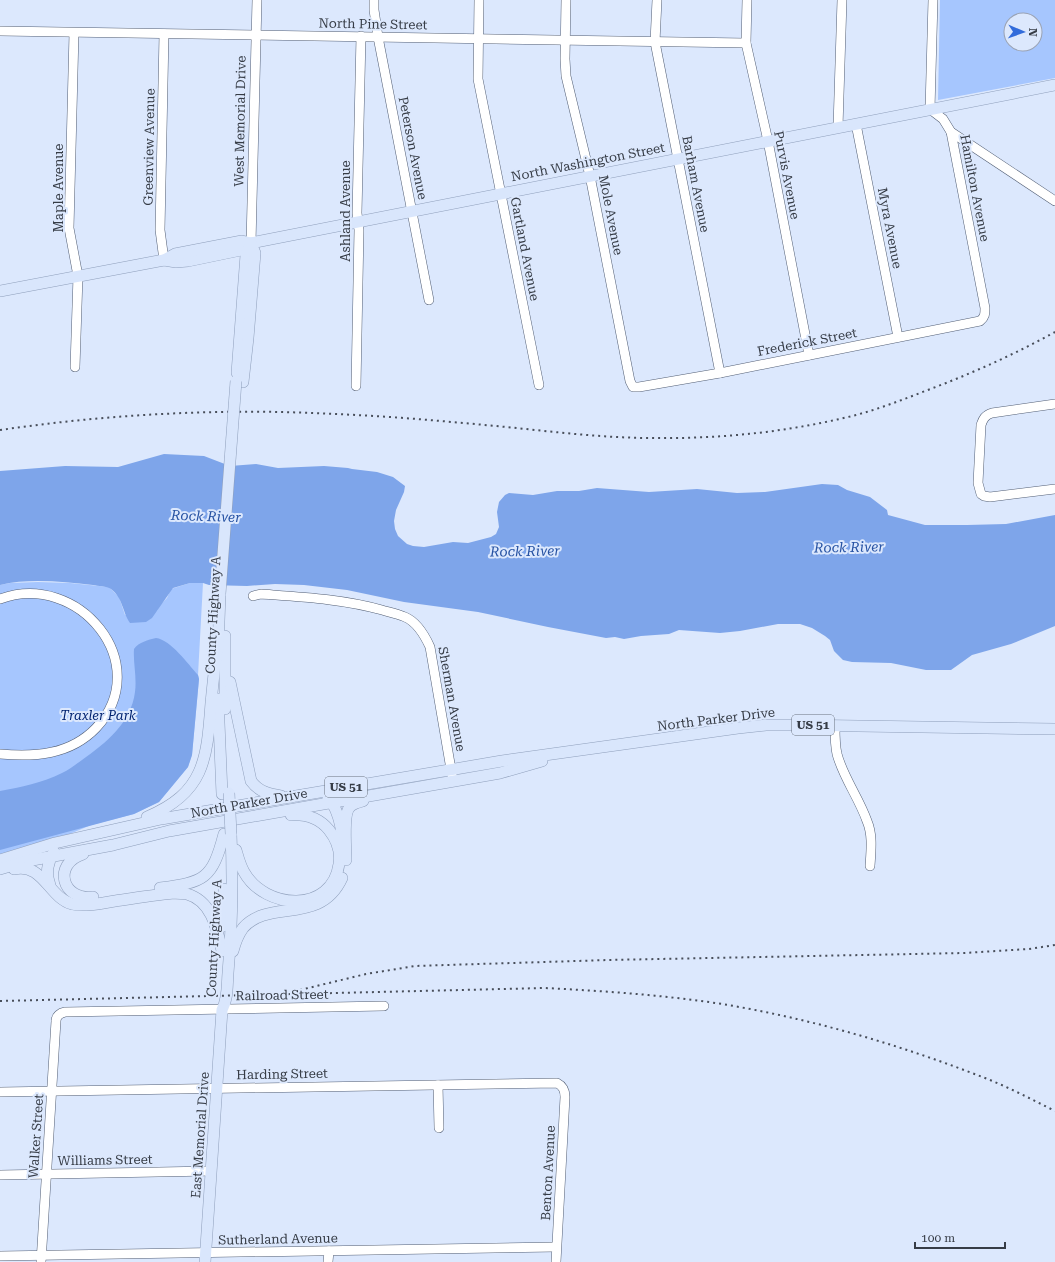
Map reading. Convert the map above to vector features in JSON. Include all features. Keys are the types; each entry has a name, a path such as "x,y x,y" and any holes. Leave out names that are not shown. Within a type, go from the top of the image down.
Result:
{"main road":[{"name":"North Washington Street","path":"0,291 164,260 175,254 235,242 242,241 251,243 1055,85"},
{"name":"North Washington Street","path":"164,260 176,262 201,258 241,250 251,243"},
{"name":"West Memorial Drive","path":"240,382 244,276 246,255 251,243"},
{"name":"West Memorial Drive","path":"240,382 255,253 251,243"},
{"path":"201,258 224,257 235,259 242,268 244,276"},
{"name":"County Highway A","path":"222,1010 225,1003 232,896 226,794 221,639 240,382"},
{"path":"221,639 251,781 263,792 290,797"},
{"path":"120,828 163,810 183,796 196,778 204,761 208,745 221,639"},
{"name":"North Parker Drive","path":"0,860 54,843 162,819 452,769 738,728 766,725 1055,730"},
{"name":"North Parker Drive","path":"0,870 27,862 113,845 169,831 256,817 332,802 500,773 573,752"},
{"path":"316,792 332,802 340,821 346,852"},
{"path":"228,965 238,937 249,923 262,916 304,909 315,905 333,893 344,874 346,865 346,828 349,808 353,804 389,792"},
{"path":"228,834 243,872 252,884 266,895 280,900 297,902 314,897 326,888 336,875 340,859 337,842 333,834 326,826 320,821 296,814 256,817"},
{"path":"113,845 77,856 71,860 64,873 66,883 70,891 78,896 90,898 192,883 202,878 209,871 228,834"},
{"name":"County Highway A","path":"222,1010 219,1003 228,834"},
{"path":"51,888 47,874 48,862 59,847 76,839"},
{"path":"0,870 18,868 34,870 65,901 72,904 93,904 174,893 187,894 197,900 208,910 214,920 222,951"},
{"name":"East Memorial Drive","path":"206,1258 222,1010"}],"street":[{"name":"West Memorial Drive","path":"251,243 256,0"},
{"name":"Peterson Avenue","path":"374,0 378,37 430,300"},
{"name":"Gartland Avenue","path":"479,0 478,75 539,385"},
{"name":"Mole Avenue","path":"566,0 566,76 590,176 630,381 633,387"},
{"name":"Barham Avenue","path":"657,0 655,42 720,373"},
{"name":"Purvis Avenue","path":"747,0 746,43 768,141 809,355"},
{"path":"838,127 842,0"},
{"path":"930,109 933,0"},
{"name":"North Pine Street","path":"0,31 746,43"},
{"name":"Maple Avenue","path":"74,33 69,228 78,276 75,367"},
{"name":"Greenview Avenue","path":"164,34 160,230 164,260"},
{"name":"Ashland Avenue","path":"356,386 359,230 357,213 361,36"},
{"name":"Hamilton Avenue","path":"930,109 943,119 951,132 985,308 985,316"},
{"name":"Myra Avenue","path":"856,124 898,337"},
{"path":"951,132 1055,201"},
{"name":"Frederick Street","path":"633,387 720,373 980,321 985,316"},
{"path":"1055,404 992,413 988,414 983,419 981,426 978,483 980,492 984,496 997,496 1055,488"},
{"path":"0,599 17,594 34,593 48,595 71,603 82,610 109,642 115,661 117,683 116,694 109,711 97,727 80,742 48,754 29,756 0,754"},
{"name":"Sherman Avenue","path":"253,596 261,594 319,598 366,606 406,617 416,626 425,636 430,647 453,782"},
{"path":"835,726 836,748 841,766 868,822 871,836 870,866"},
{"name":"Railroad Street","path":"60,1014 65,1012 384,1006"},
{"name":"Walker Street","path":"42,1259 56,1017 60,1014"},
{"name":"Harding Street","path":"0,1092 552,1083 562,1087"},
{"path":"438,1085 439,1128"},
{"name":"Benton Avenue","path":"556,1262 565,1097 565,1092 562,1087"},
{"name":"Williams Street","path":"0,1175 211,1171"},
{"name":"Sutherland Avenue","path":"0,1256 42,1259 206,1258 329,1251 556,1247"},
{"path":"328,1262 329,1251"}],"green space":[{"path":"940,0 1055,0 1055,78 938,100"},
{"name":"Traxler Park","path":"10,583 70,583 109,587 119,597 125,615 157,611 158,607 167,598 171,589 190,583 203,583 199,679 192,755 188,767 159,802 134,814 91,825 32,850 0,860 0,585"}],"water":[{"name":"Rock River","path":"164,454 204,456 230,466 256,464 278,468 324,466 377,472 393,477 405,486 396,510 394,521 398,536 407,544 424,547 453,542 468,543 491,537 496,534 499,527 497,512 499,502 509,493 533,495 557,491 579,491 597,488 649,492 697,489 737,493 765,492 822,484 838,485 847,490 870,497 887,510 888,515 925,525 1006,524 1055,515 1055,626 1011,644 972,655 951,670 926,670 891,663 852,662 843,660 834,651 830,640 812,628 800,624 778,624 720,633 679,630 669,634 624,639 615,637 606,638 478,612 404,602 347,590 304,585 275,584 247,586 209,585 203,583 190,583 173,588 152,618 146,622 130,623 118,596 107,587 46,581 0,585 0,471 65,466 118,467"},
{"path":"156,638 162,640 173,648 198,675 199,679 192,755 188,767 159,802 134,814 0,850 0,791 39,782 62,773 70,769 100,747 123,723 133,703 135,692 134,649 141,643"}],"railway":[{"path":"0,430 41,424 125,416 209,412 292,412 395,417 613,437 678,438 729,436 806,426 856,415 894,403 980,369 1055,332"},
{"path":"300,990 366,974 415,966 608,960 964,953 1029,949 1055,945"},
{"path":"0,1001 545,988 656,996 722,1004 756,1010 790,1017 858,1035 925,1056 990,1080 1055,1111"}]}
